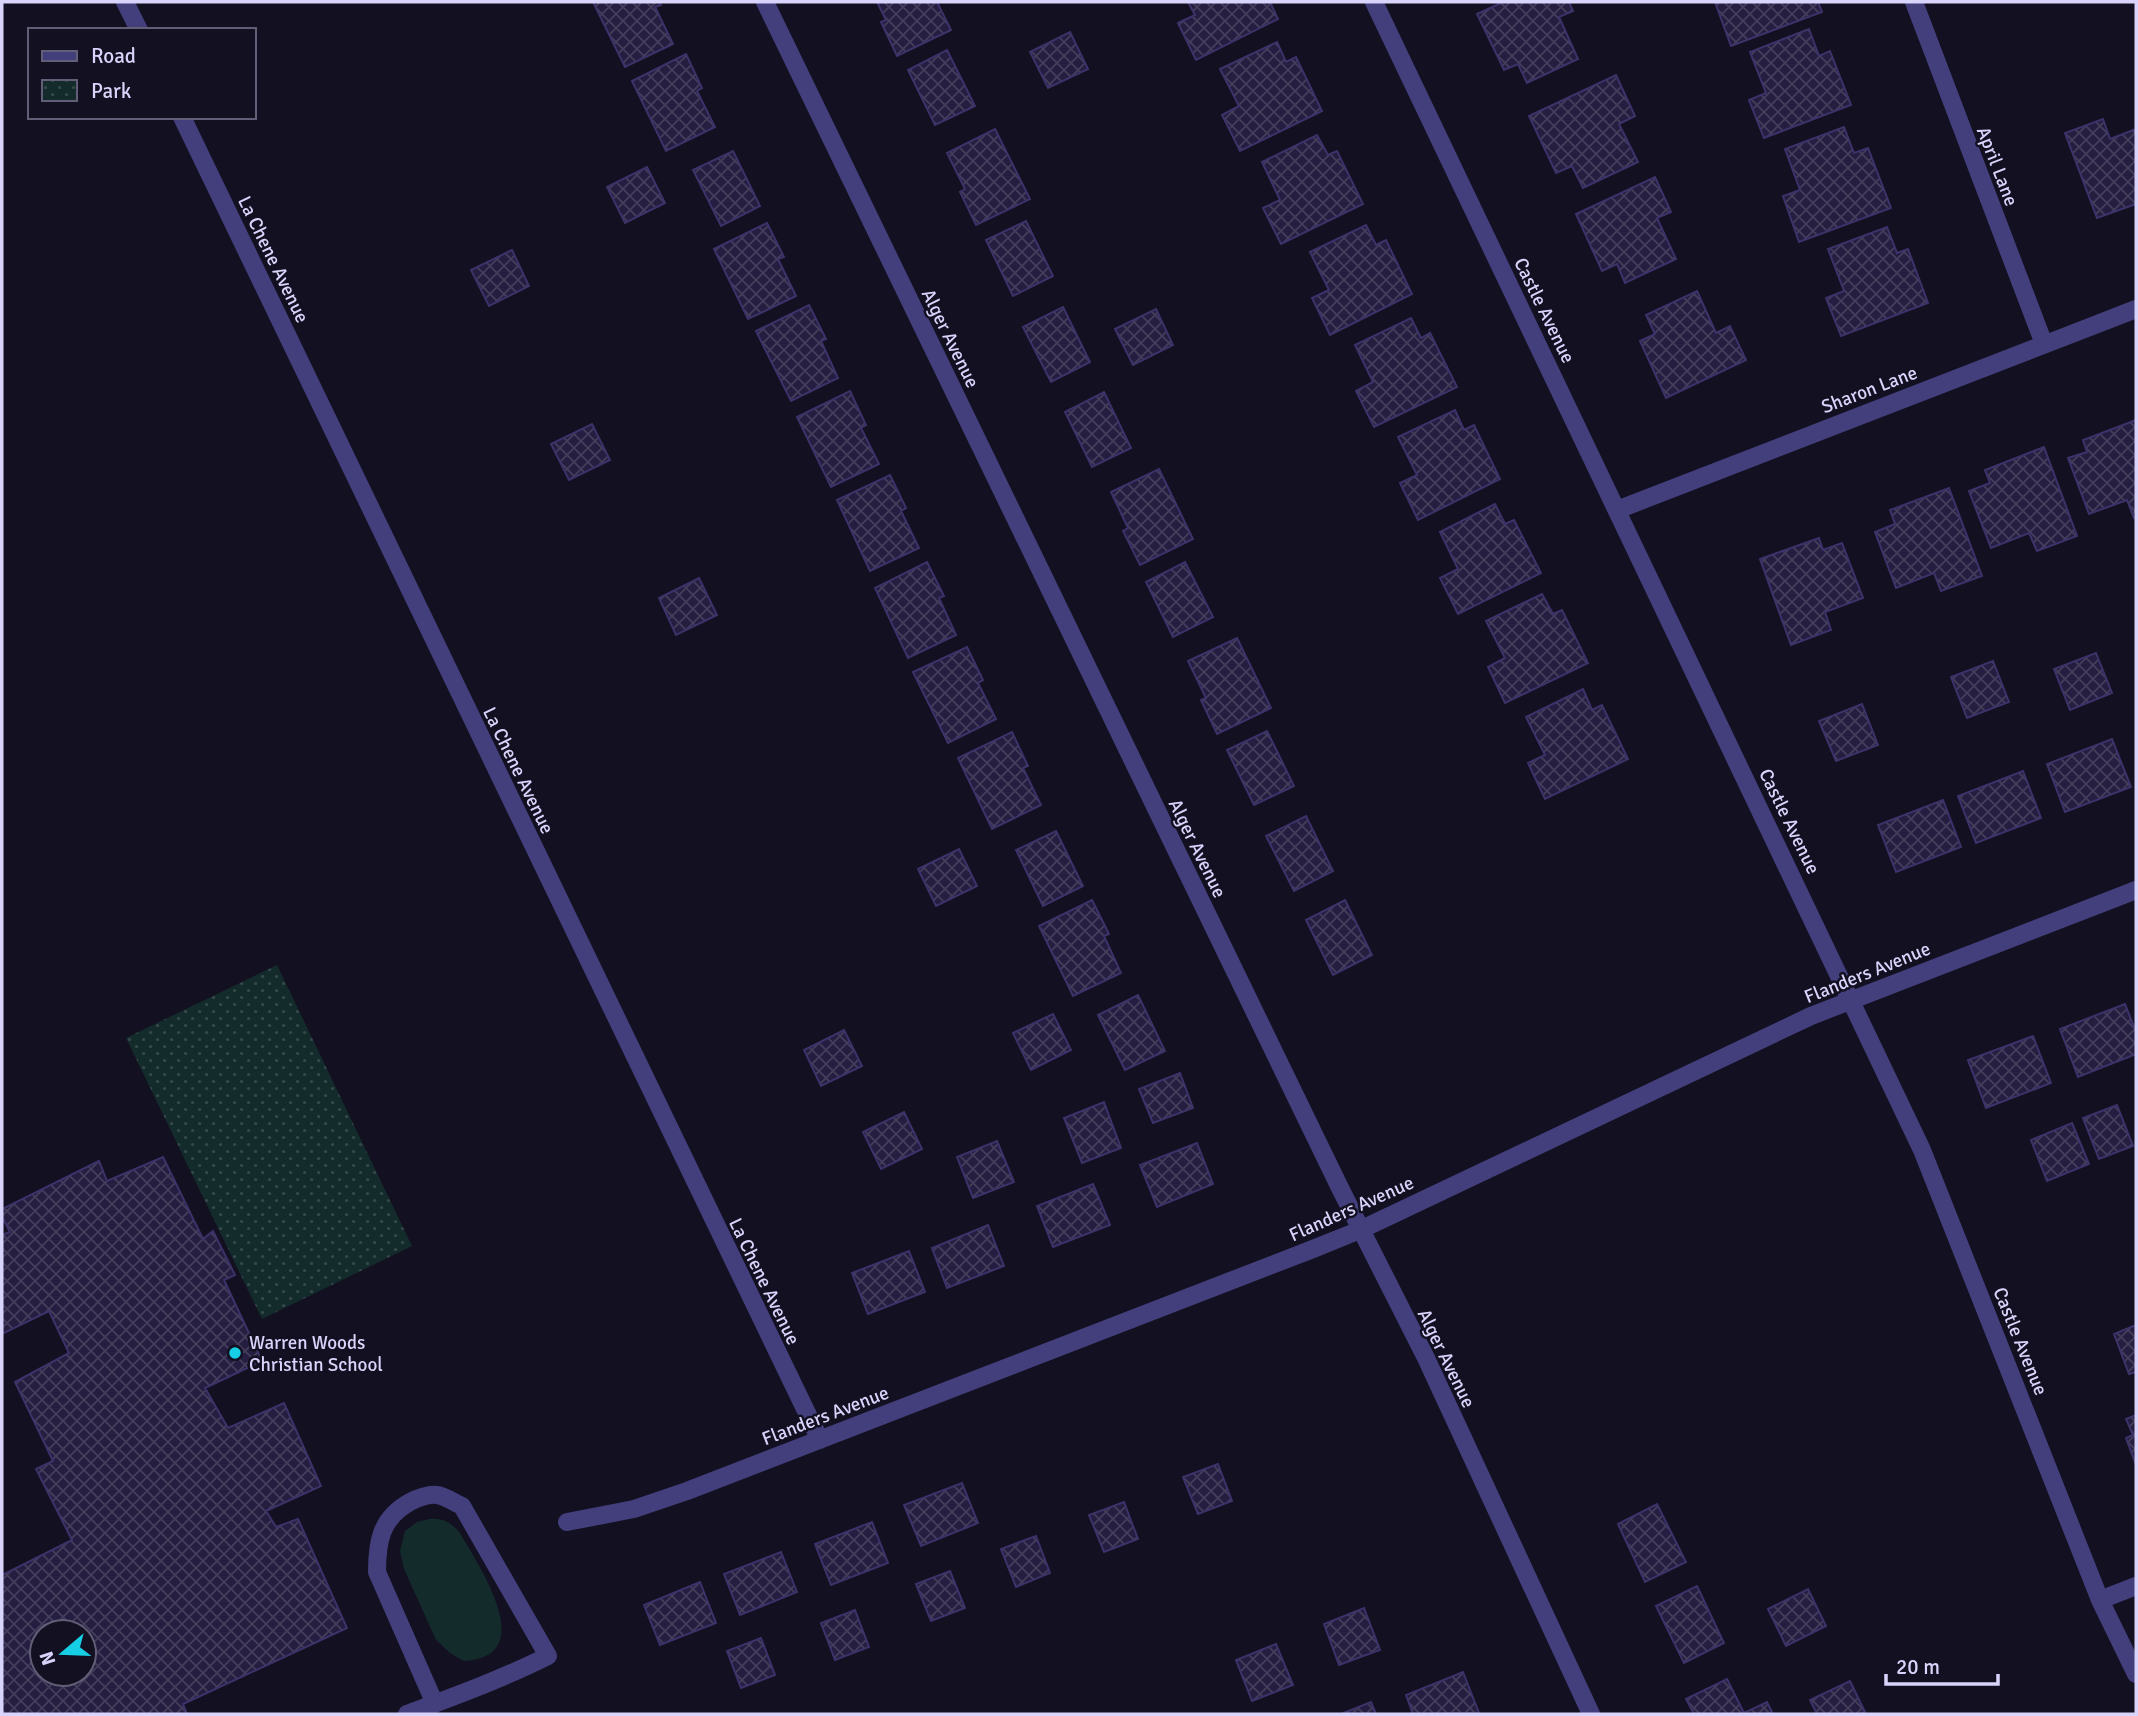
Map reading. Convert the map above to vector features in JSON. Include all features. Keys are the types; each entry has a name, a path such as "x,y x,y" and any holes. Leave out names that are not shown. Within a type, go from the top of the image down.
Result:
{"street":[{"path":"124,2 138,28"},
{"name":"Alger Avenue","path":"765,2 1360,1230 1426,1358 1591,1714"},
{"name":"Castle Avenue","path":"1374,2 1923,1150 2101,1600 2136,1674"},
{"name":"April Lane","path":"1914,2 2044,344"},
{"name":"La Chene Avenue","path":"183,119 820,1440"},
{"name":"Sharon Lane","path":"1617,510 2136,309"},
{"name":"Flanders Avenue","path":"567,1522 634,1509 820,1440 1360,1230 1852,999 2136,890"},
{"path":"407,1714 510,1674 548,1657 462,1506 436,1494 416,1498 396,1510 383,1529 377,1549 377,1572 435,1703"},
{"path":"2101,1600 2136,1586"}],"green space":[{"path":"277,965 412,1246 262,1319 126,1038"},
{"path":"443,1520 457,1529 490,1587 502,1627 499,1644 487,1656 464,1661 436,1640 404,1569 400,1551 405,1531 417,1522"}],"building":[{"path":"593,2 659,2 661,5 655,7 673,44 625,67"},
{"path":"877,2 937,2 951,30 897,56 881,22 886,20"},
{"path":"1188,2 1270,2 1278,19 1196,60 1178,23 1195,15"},
{"path":"1503,2 1569,2 1573,11 1559,17 1578,59 1527,83 1518,64 1504,70 1477,14"},
{"path":"1715,2 1818,2 1822,12 1731,46"},
{"path":"1809,29 1819,56 1830,51 1851,105 1764,138 1749,100 1766,93 1750,52"},
{"path":"1070,32 1088,69 1048,88 1030,52"},
{"path":"1277,42 1286,62 1296,57 1322,111 1240,151 1222,115 1239,106 1220,69"},
{"path":"947,50 975,106 935,125 908,70"},
{"path":"686,54 702,88 697,91 715,127 666,151 632,81"},
{"path":"1616,75 1635,116 1619,124 1638,162 1583,188 1572,166 1556,173 1529,116"},
{"path":"2103,119 2110,139 2136,129 2136,204 2097,218 2065,133"},
{"path":"1844,127 1854,153 1868,148 1891,208 1799,242 1783,196 1800,190 1785,149"},
{"path":"995,129 1030,199 976,225 960,192 965,189 947,153"},
{"path":"1317,135 1328,155 1337,151 1363,204 1281,244 1263,208 1280,200 1262,162"},
{"path":"733,151 760,206 721,226 693,170"},
{"path":"647,167 665,203 625,223 607,187"},
{"path":"1655,177 1671,212 1657,218 1676,259 1625,283 1617,264 1602,271 1576,214"},
{"path":"1026,221 1053,276 1013,296 986,240"},
{"path":"767,223 784,257 778,259 796,296 748,319 714,249"},
{"path":"1366,225 1376,245 1386,240 1412,294 1330,335 1312,298 1329,290 1310,252"},
{"path":"1887,227 1897,253 1908,249 1928,303 1841,336 1826,298 1844,291 1828,249"},
{"path":"512,250 529,286 489,306 471,270"},
{"path":"1697,291 1716,333 1730,326 1746,360 1666,398 1640,341 1655,334 1646,315"},
{"path":"809,305 826,339 821,341 838,378 791,401 756,331"},
{"path":"1063,307 1090,362 1051,382 1023,327"},
{"path":"1156,309 1173,345 1133,365 1115,329"},
{"path":"1411,318 1421,338 1430,333 1457,387 1374,427 1356,391 1373,382 1355,345"},
{"path":"850,391 866,425 861,428 879,464 831,487 797,417"},
{"path":"1104,392 1131,448 1092,467 1065,412"},
{"path":"1455,410 1464,430 1474,425 1500,479 1418,520 1400,483 1417,475 1398,437"},
{"path":"2136,420 2136,517 2134,518 2127,500 2089,514 2068,458 2087,452 2083,440"},
{"path":"592,424 610,460 569,480 551,444"},
{"path":"2044,447 2077,536 2037,551 2029,533 1991,548 1969,491 1990,483 1985,470"},
{"path":"1159,469 1193,539 1140,565 1123,531 1128,528 1111,492"},
{"path":"890,475 906,508 901,511 919,548 870,571 837,500"},
{"path":"1949,488 1982,576 1941,591 1934,573 1896,588 1875,532 1895,524 1890,510"},
{"path":"1495,504 1505,524 1514,520 1541,573 1458,614 1440,578 1458,569 1440,532"},
{"path":"1819,538 1823,550 1842,543 1863,598 1825,612 1831,630 1791,645 1760,559"},
{"path":"927,562 944,596 939,598 956,635 908,658 875,588"},
{"path":"1185,562 1213,617 1173,637 1146,582"},
{"path":"699,578 717,615 676,635 659,598"},
{"path":"1542,594 1553,614 1562,610 1588,663 1505,703 1488,667 1505,658 1486,621"},
{"path":"1237,638 1271,708 1217,734 1201,700 1206,698 1188,661"},
{"path":"967,647 983,680 978,683 996,719 948,743 913,672"},
{"path":"2096,653 2112,693 2070,710 2054,669"},
{"path":"1993,661 2009,702 1967,718 1951,677"},
{"path":"1583,689 1592,710 1602,705 1628,759 1545,799 1528,763 1545,755 1526,717"},
{"path":"1862,704 1878,745 1836,761 1819,721"},
{"path":"1267,731 1294,786 1254,805 1227,750"},
{"path":"1012,732 1028,766 1023,768 1041,805 992,829 958,758"},
{"path":"2112,739 2131,787 2065,812 2047,764"},
{"path":"2023,771 2041,818 1976,843 1958,796"},
{"path":"1943,800 1961,847 1896,872 1878,825"},
{"path":"1306,816 1333,871 1294,891 1266,836"},
{"path":"1056,831 1083,886 1043,906 1016,850"},
{"path":"959,849 977,886 936,906 918,869"},
{"path":"1092,900 1109,934 1104,936 1121,973 1073,996 1039,926"},
{"path":"1345,900 1372,955 1333,975 1306,920"},
{"path":"1138,995 1165,1051 1125,1070 1098,1015"},
{"path":"2125,1004 2136,1032 2136,1054 2078,1077 2060,1029"},
{"path":"1053,1014 1071,1050 1031,1070 1013,1033"},
{"path":"844,1030 862,1066 821,1086 804,1050"},
{"path":"2033,1036 2051,1083 1986,1108 1968,1060"},
{"path":"1180,1073 1193,1108 1153,1123 1139,1089"},
{"path":"1104,1102 1121,1148 1082,1163 1064,1118"},
{"path":"2117,1105 2133,1146 2099,1159 2083,1118"},
{"path":"904,1112 922,1149 881,1169 863,1132"},
{"path":"2072,1123 2089,1164 2047,1181 2031,1140"},
{"path":"997,1141 1014,1182 973,1198 957,1157"},
{"path":"1197,1143 1213,1184 1157,1207 1140,1165"},
{"path":"163,1157 203,1239 213,1231 235,1275 224,1280 262,1361 205,1388 228,1428 284,1403 321,1486 266,1511 276,1527 298,1519 347,1628 183,1704 187,1714 2,1714 2,1575 72,1540 36,1469 53,1461 15,1382 69,1353 49,1311 2,1334 2,1235 10,1232 2,1217 2,1209 99,1161 107,1181"},
{"path":"1093,1184 1110,1225 1053,1247 1037,1206"},
{"path":"988,1225 1004,1266 947,1288 932,1248"},
{"path":"909,1251 925,1292 868,1314 852,1273"},
{"path":"2136,1325 2136,1372 2129,1374 2114,1334"},
{"path":"2136,1415 2136,1465 2126,1438 2133,1435 2126,1419"},
{"path":"1218,1464 1232,1501 1198,1514 1183,1477"},
{"path":"962,1483 978,1523 921,1546 904,1505"},
{"path":"1124,1502 1138,1539 1104,1552 1089,1515"},
{"path":"1657,1504 1686,1562 1645,1582 1618,1524"},
{"path":"872,1522 888,1563 831,1585 815,1544"},
{"path":"1036,1536 1050,1573 1016,1587 1001,1549"},
{"path":"781,1552 797,1592 740,1615 724,1574"},
{"path":"950,1571 965,1608 931,1621 916,1584"},
{"path":"700,1582 716,1623 660,1645 644,1605"},
{"path":"1697,1586 1724,1643 1684,1663 1656,1606"},
{"path":"1808,1589 1826,1626 1786,1646 1768,1609"},
{"path":"1364,1608 1380,1650 1339,1665 1324,1624"},
{"path":"855,1610 869,1647 835,1660 821,1623"},
{"path":"761,1638 775,1675 741,1688 727,1651"},
{"path":"1276,1644 1293,1685 1252,1701 1236,1660"},
{"path":"1463,1672 1479,1713 1413,1714 1406,1695"},
{"path":"1727,1679 1744,1713 1767,1702 1773,1714 1694,1714 1686,1699"},
{"path":"1850,1681 1865,1712 1817,1714 1810,1700"},
{"path":"1371,1702 1376,1714 1341,1714"}],"place":[{"name":"Warren Woods Christian School","path":"235,1353"}]}
